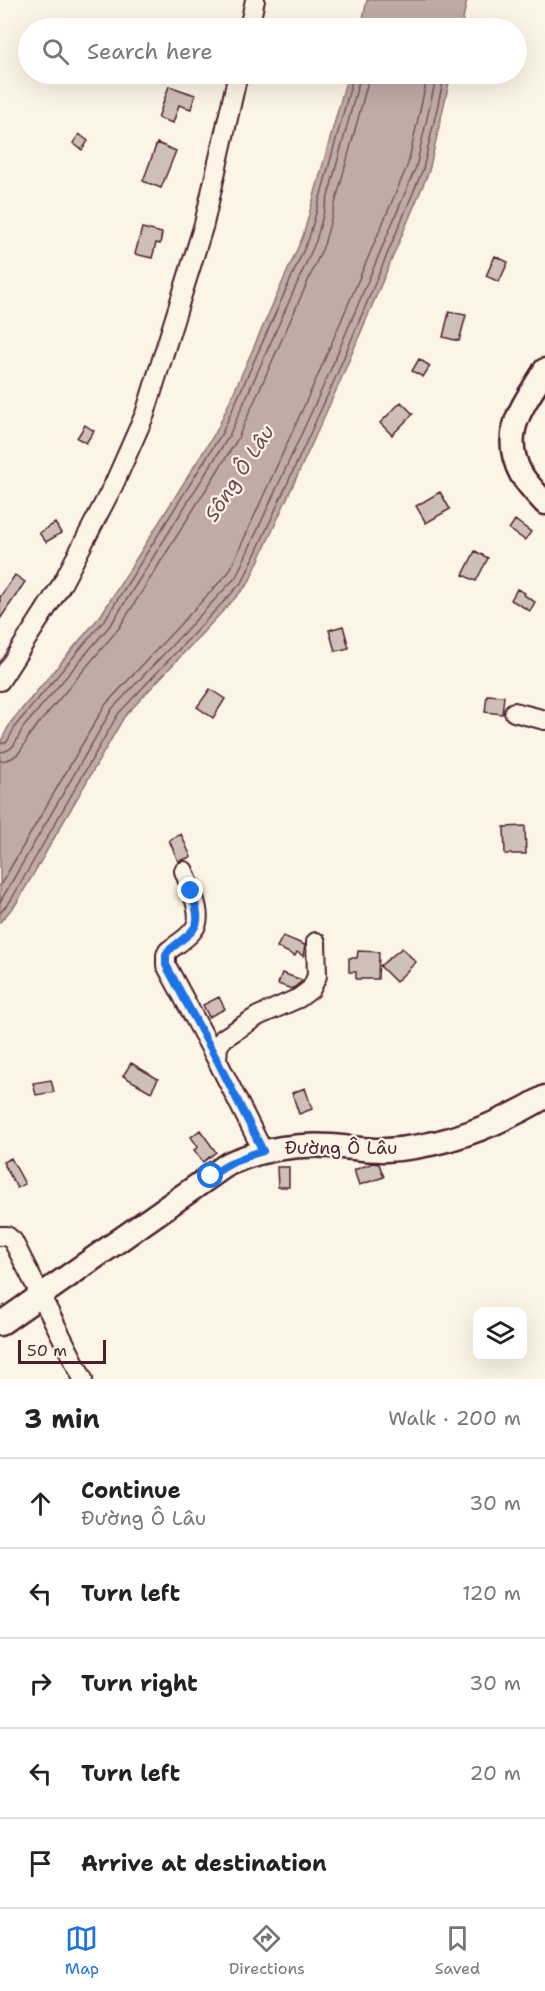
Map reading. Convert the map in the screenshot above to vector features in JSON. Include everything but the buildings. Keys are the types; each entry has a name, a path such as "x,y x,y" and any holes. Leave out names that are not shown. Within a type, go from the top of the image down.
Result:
{"main road":[{"path":"545,370 514,423 512,443 514,456 522,475 545,503"},
{"name":"Đường Ô Lâu","path":"0,1324 228,1164 249,1154 276,1147 328,1146 383,1150 420,1148 483,1129 517,1114 545,1097"}],"street":[{"path":"251,18 255,0"},
{"path":"0,681 62,584 114,484 145,414 204,224 236,84"},
{"path":"514,712 545,720"},
{"path":"184,871 198,911 198,922 193,930 168,951 166,965 263,1151"},
{"path":"217,1060 218,1046 225,1038 258,1016 299,998 311,988 316,976 316,942"},
{"path":"0,1236 7,1236 13,1241 83,1379"}],"water":[{"path":"367,0 467,0 463,18 363,18"},
{"name":"Sông Ô Lâu","path":"345,84 449,84 429,171 339,384 248,584 124,717 16,904 0,922 0,743 11,722 101,615 217,430 303,236"}],"route":[{"path":"191,891 198,911 198,922 193,930 168,951 166,965 263,1151 249,1154 228,1164 211,1176"}]}
